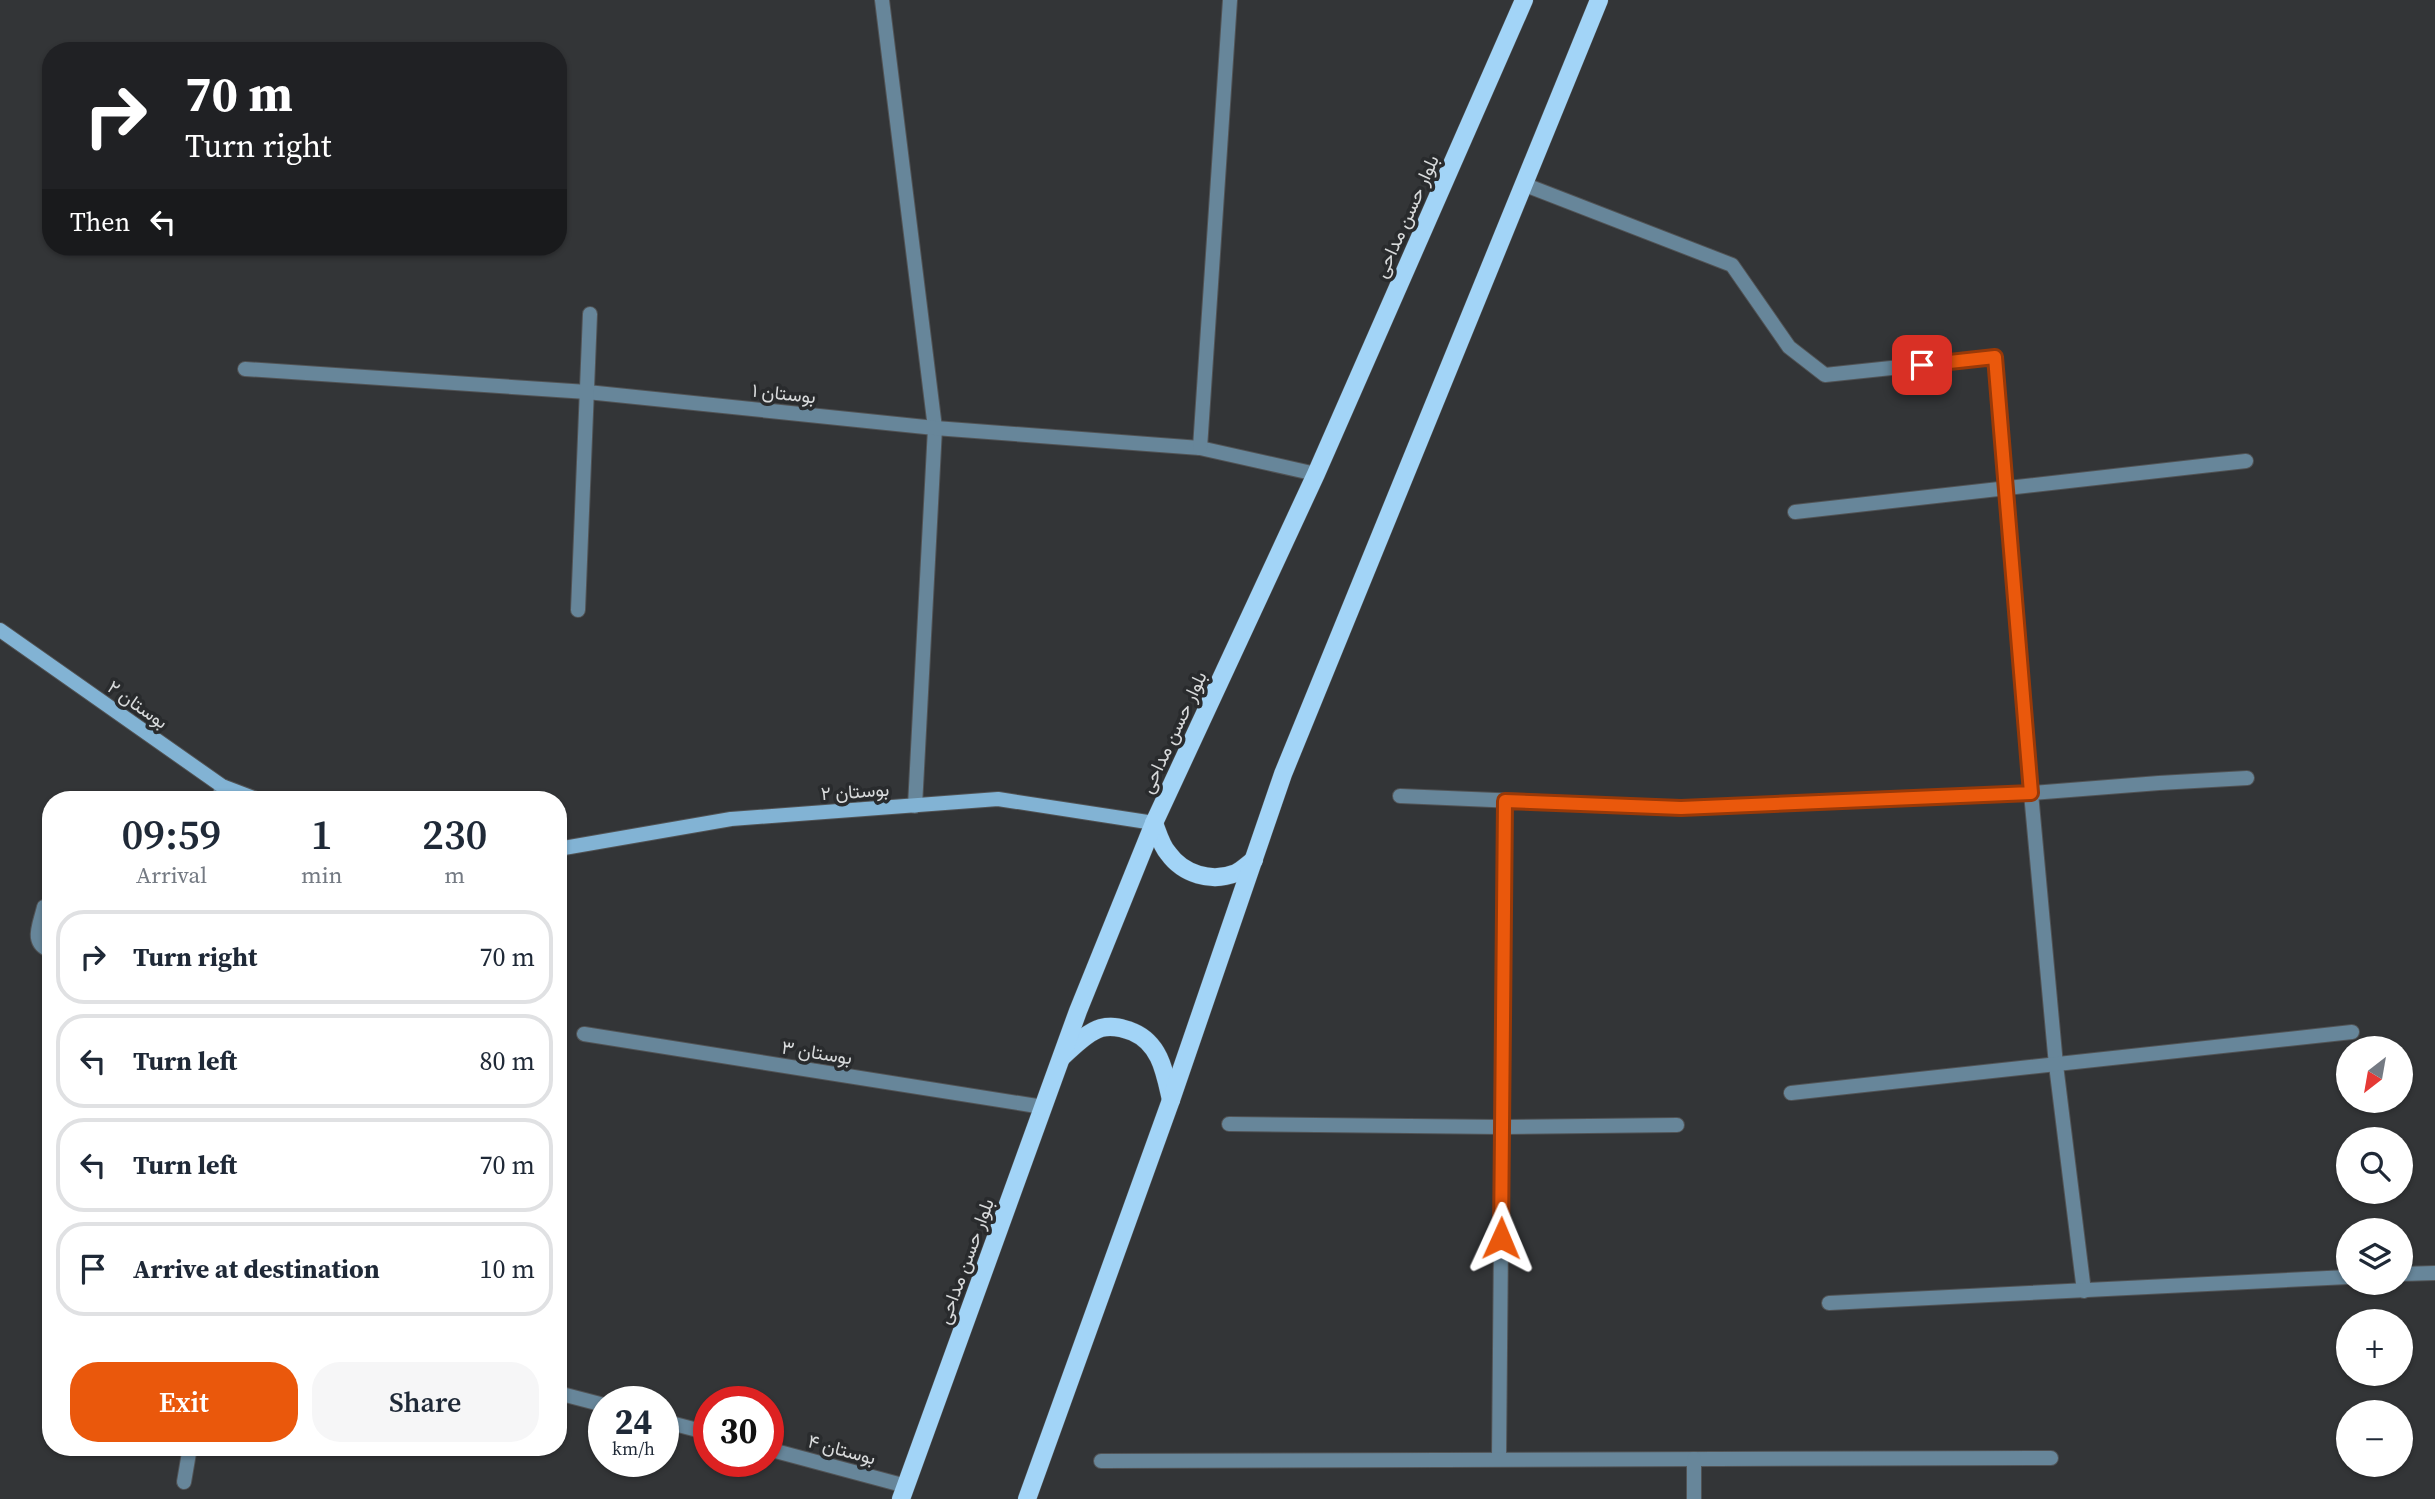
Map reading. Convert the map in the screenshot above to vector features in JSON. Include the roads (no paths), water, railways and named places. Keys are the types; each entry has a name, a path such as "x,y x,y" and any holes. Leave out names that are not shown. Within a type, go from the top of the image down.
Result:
{"main road":[{"name":"بلوار حسن مداحی","path":"904,1492 1061,1058 1154,823 1316,474 1524,0"},
{"path":"1027,1499 1171,1100 1283,774 1599,0"},
{"path":"1154,823 1166,852 1185,871 1204,877 1224,876 1237,872 1254,860"},
{"path":"1061,1058 1083,1038 1100,1028 1120,1027 1140,1035 1157,1050 1171,1100"}],"street":[{"path":"882,0 935,428 915,806"},
{"path":"1199,448 1230,0"},
{"path":"1523,184 1732,265 1789,347 1825,375 1995,357 2056,1065 2084,1291"},
{"path":"579,610 590,314"},
{"name":"بوستان ۱","path":"245,369 587,392 935,428 1199,448 1316,474"},
{"path":"1795,512 2246,461"},
{"name":"بوستان ۲","path":"0,630 217,791"},
{"path":"1401,796 1681,808 2031,793 2247,778"},
{"name":"بوستان ۲","path":"567,847 731,819 998,799 1154,823"},
{"path":"1499,1460 1505,801"},
{"path":"42,916 37,940 42,948"},
{"path":"1791,1093 2352,1032"},
{"name":"بوستان ۳","path":"584,1034 1043,1107"},
{"path":"1229,1124 1502,1127 1677,1125"},
{"path":"2413,1274 2435,1273"},
{"path":"1829,1303 2336,1278"},
{"path":"567,1395 588,1401"},
{"name":"بوستان ۴","path":"784,1454 904,1492"},
{"path":"184,1482 188,1456"},
{"path":"1101,1461 2051,1458"},
{"path":"1693,1499 1694,1459"}]}
